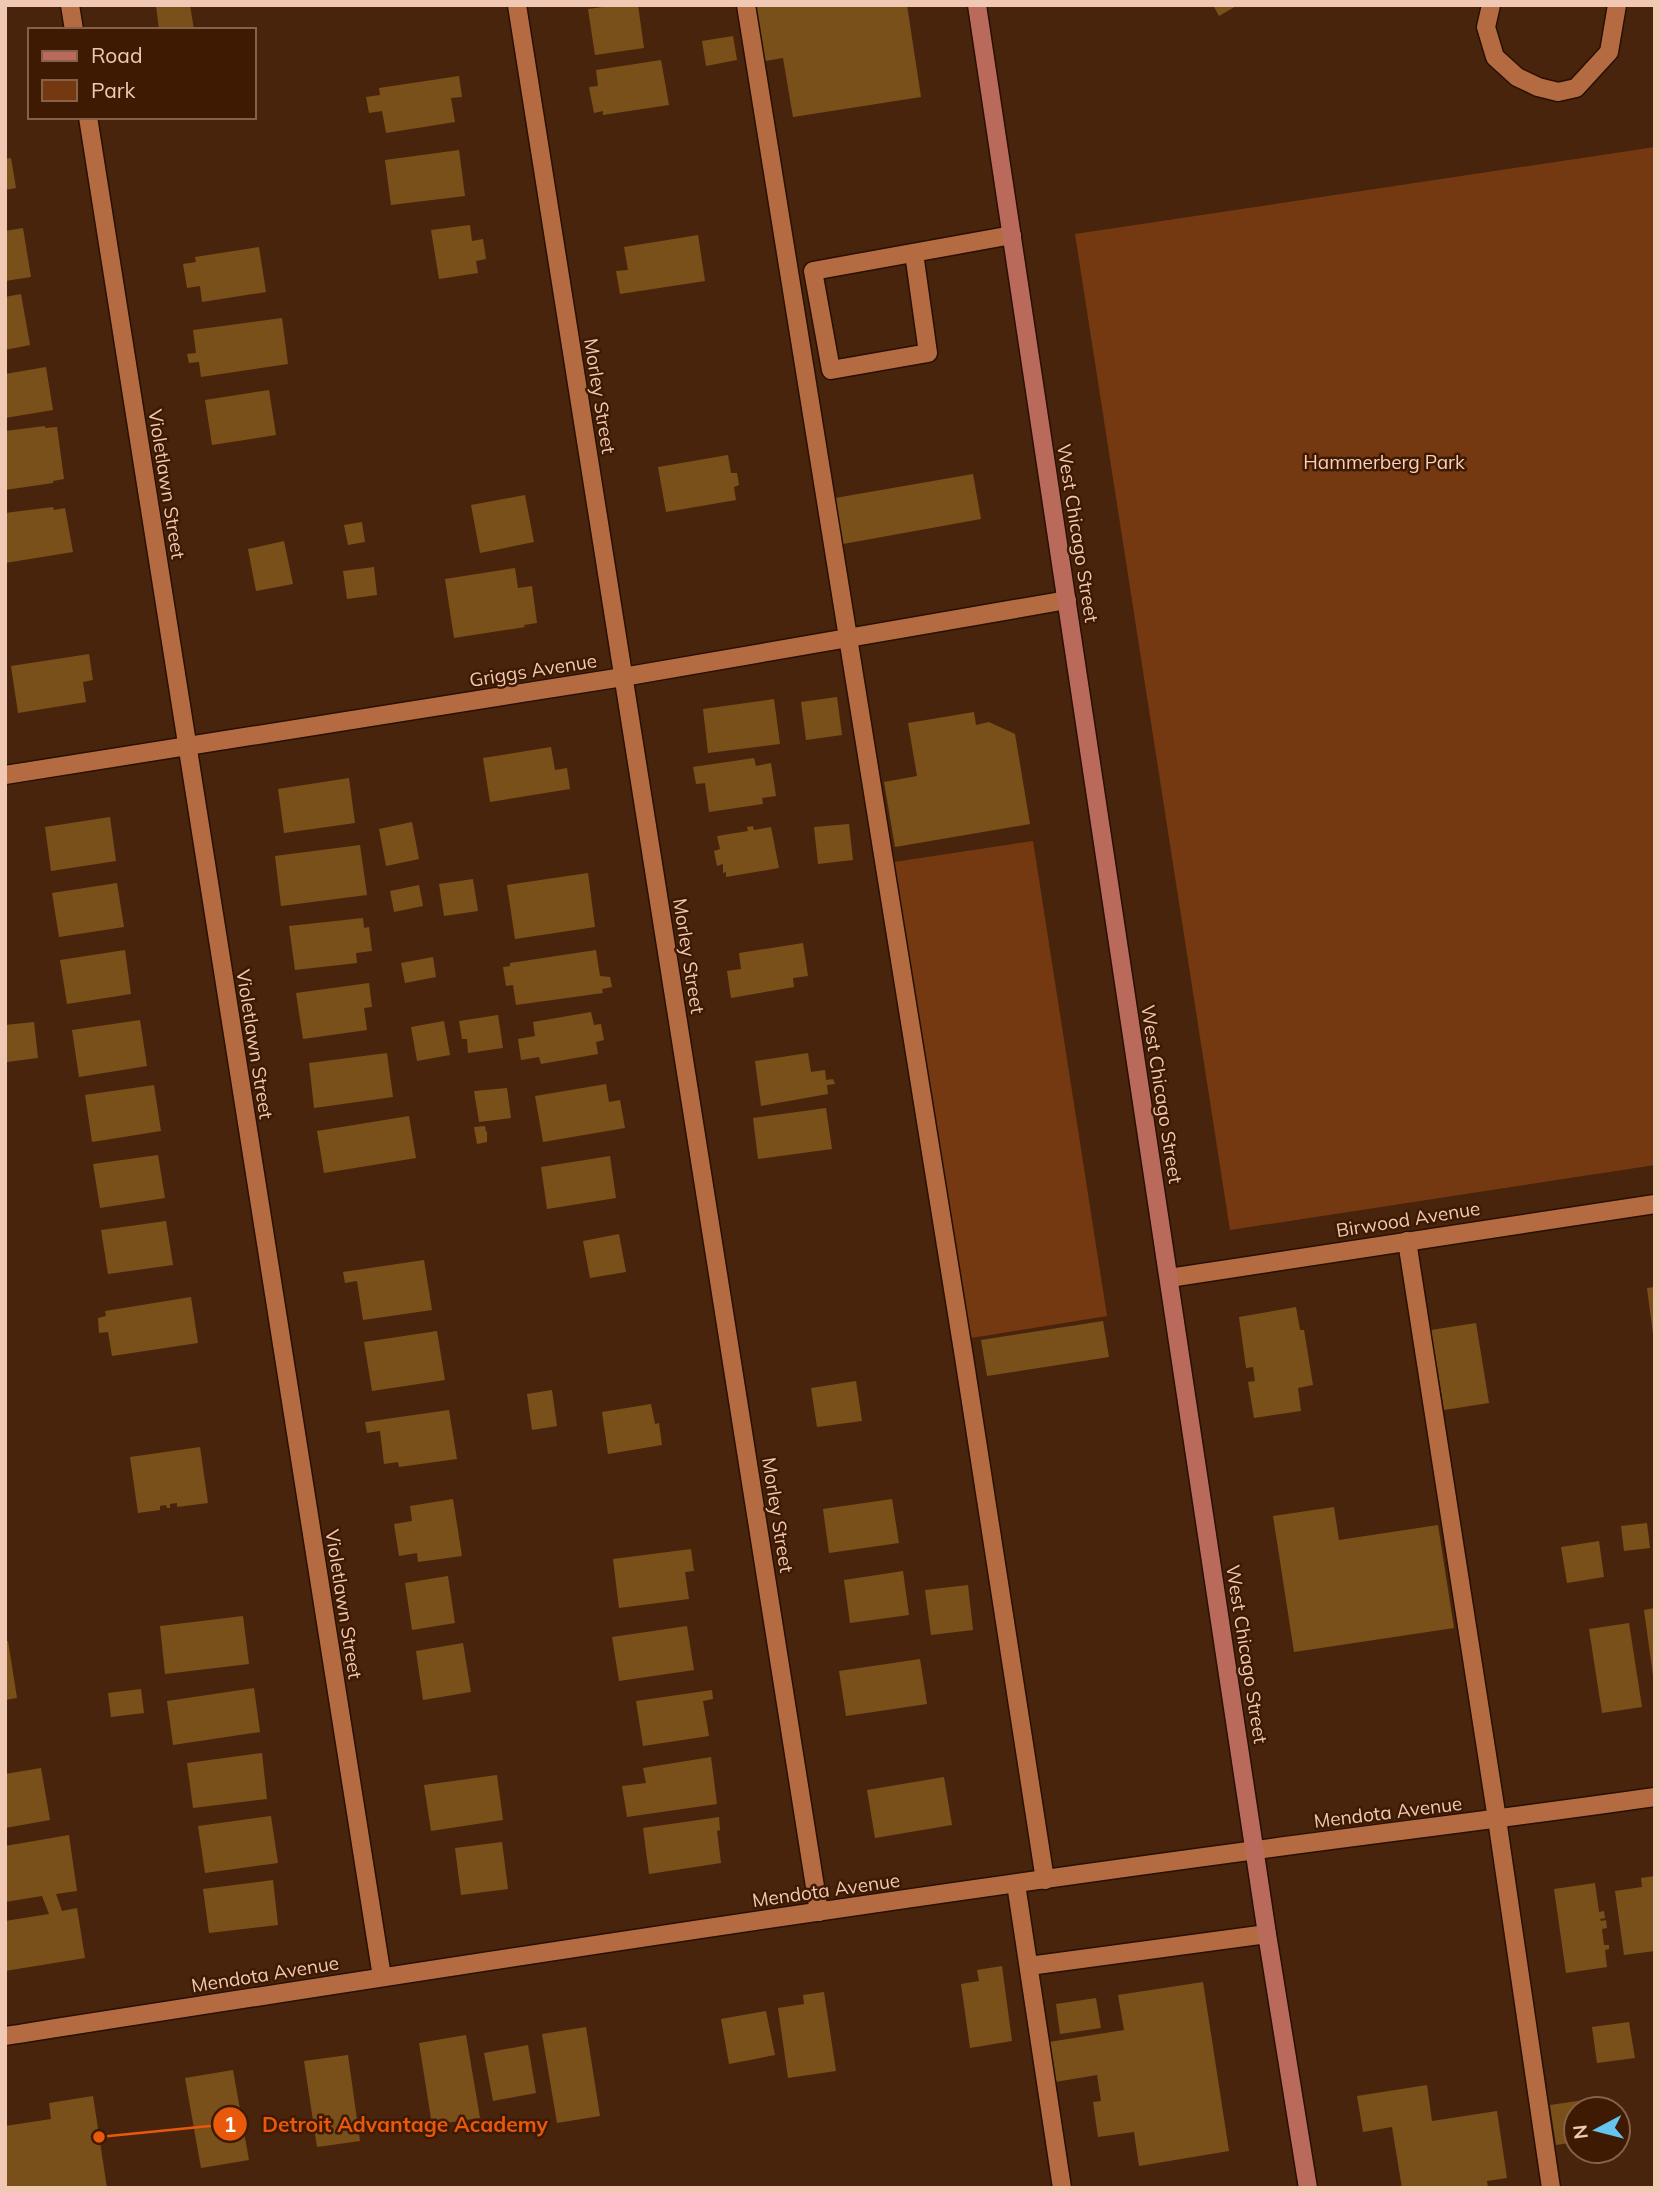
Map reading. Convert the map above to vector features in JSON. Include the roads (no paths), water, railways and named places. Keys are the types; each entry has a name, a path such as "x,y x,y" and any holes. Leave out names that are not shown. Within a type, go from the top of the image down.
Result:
{"street":[{"path":"70,5 74,28"},
{"name":"Morley Street","path":"517,5 820,1912"},
{"path":"746,5 1045,1880"},
{"name":"West Chicago Street","path":"977,5 1308,2188"},
{"path":"1491,5 1486,27 1495,57 1517,77 1538,87 1558,92 1576,88 1609,52 1617,5"},
{"name":"Violetlawn Street","path":"88,119 382,1977"},
{"path":"914,253 928,353 831,370 813,271 1012,235"},
{"name":"Griggs Avenue","path":"5,775 623,677 1067,600"},
{"name":"Birwood Avenue","path":"1169,1278 1655,1204"},
{"path":"1407,1241 1551,2188"},
{"name":"Mendota Avenue","path":"5,2036 820,1912 1655,1797"},
{"path":"1016,1884 1062,2188"},
{"path":"1029,1966 1268,1934"}],"place":[{"name":"Detroit Advantage Academy","path":"99,2137"}],"park label":[{"name":"Hammerberg Park","path":"1384,462"}]}
